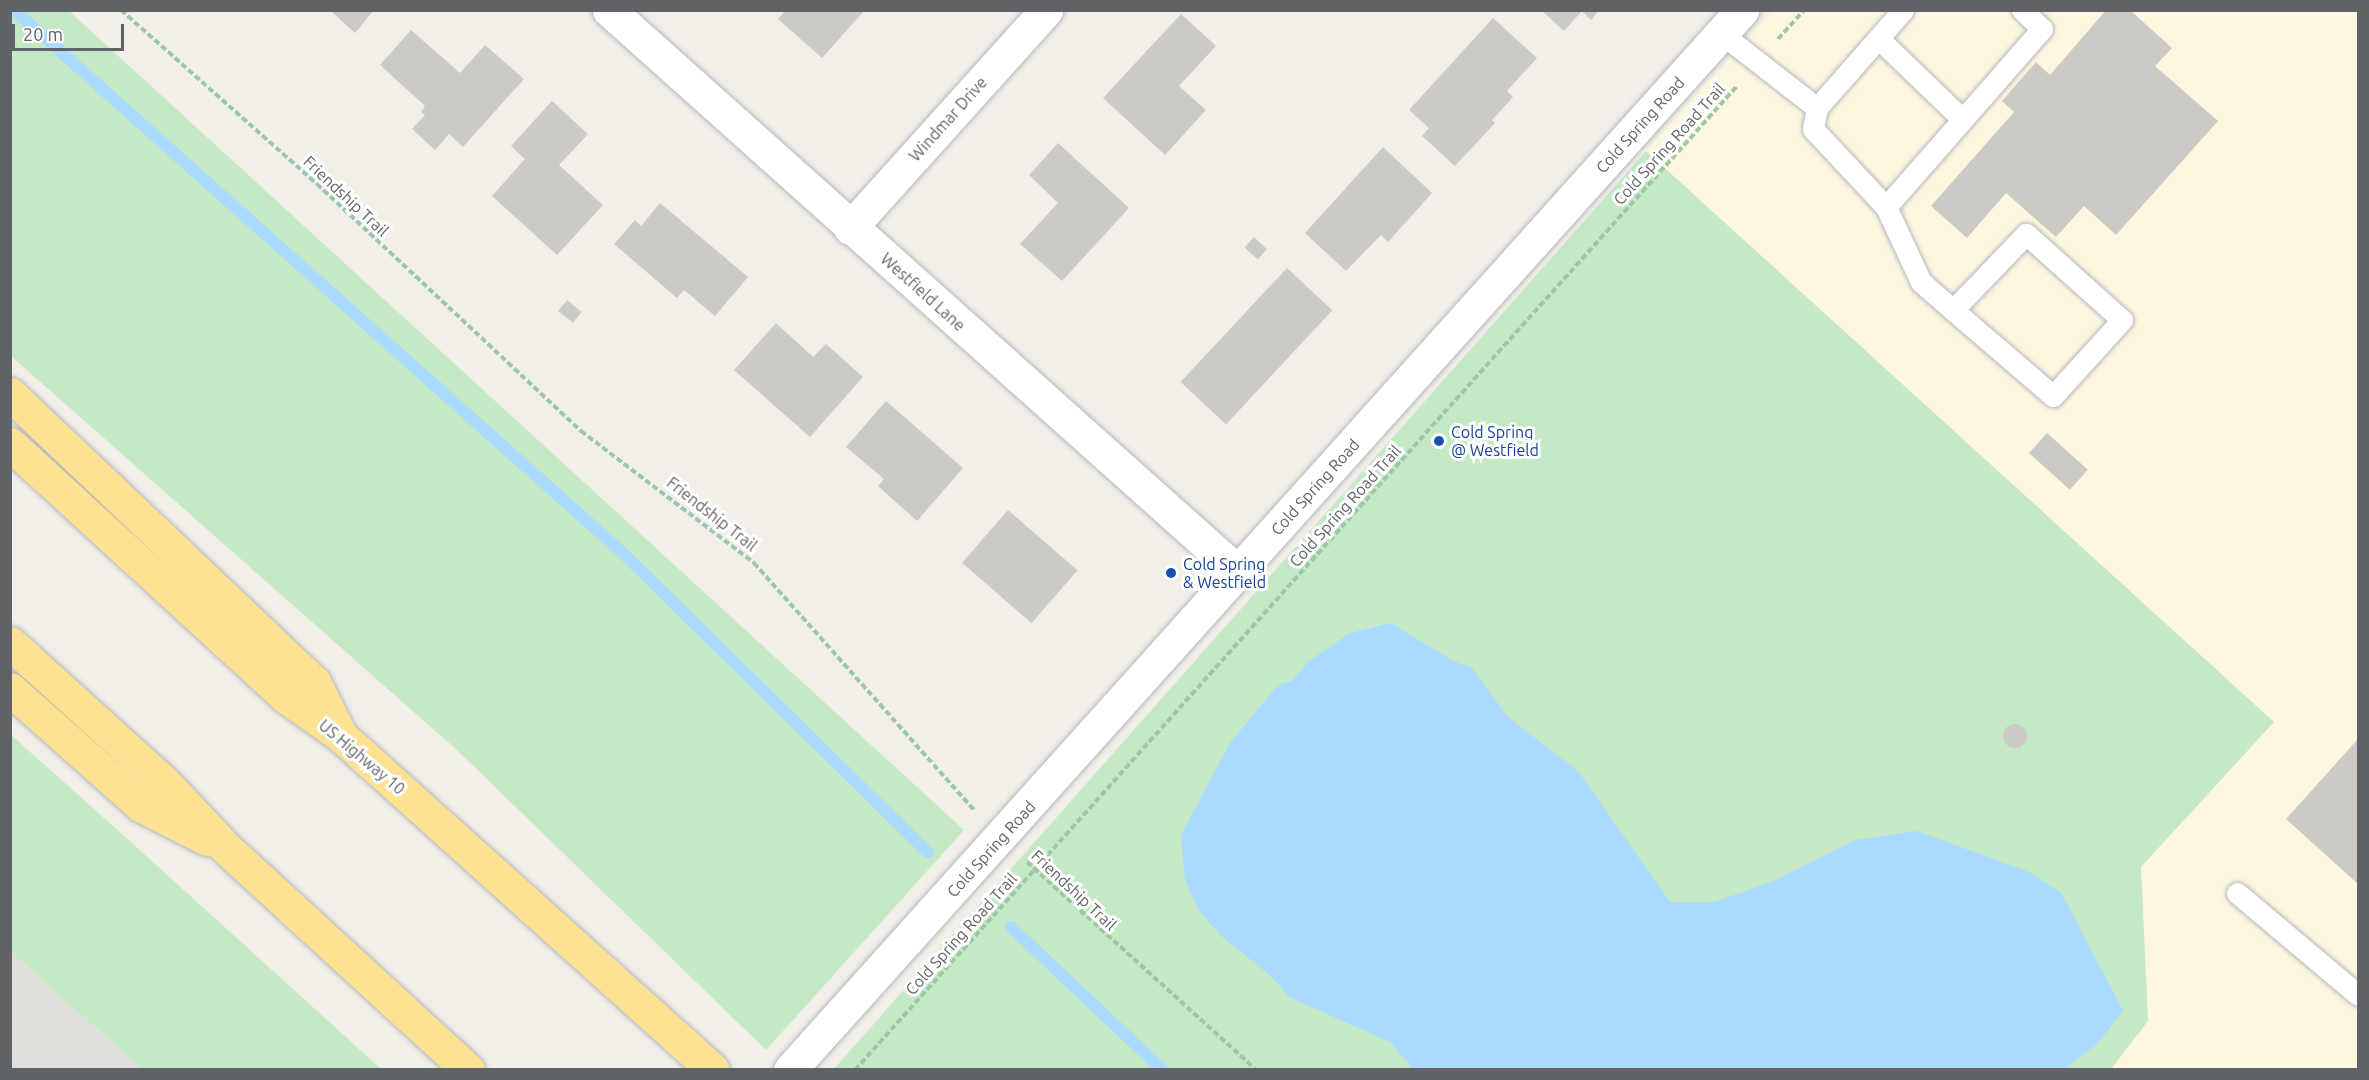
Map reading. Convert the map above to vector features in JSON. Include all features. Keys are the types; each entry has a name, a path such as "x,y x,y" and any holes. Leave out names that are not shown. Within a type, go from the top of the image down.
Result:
{"highway":[{"path":"10,394 314,682 340,735"},
{"name":"US Highway 10","path":"10,444 286,697 340,735 713,1070"},
{"path":"10,643 165,783 227,849 468,1070"},
{"path":"10,688 142,806 227,849"}],"street":[{"name":"Westfield Lane","path":"609,10 850,228 1239,573"},
{"name":"Windmar Drive","path":"850,228 1046,10"},
{"name":"Cold Spring Road","path":"790,1070 1002,837 1732,22"}],"lane":[{"path":"1903,10 1817,108 1813,129 1886,207 1921,282 1953,310 2053,396 2122,320 2026,234 1953,310"},
{"path":"1886,207 2042,29 2022,10"},
{"path":"1732,22 1757,63 1817,108"},
{"path":"1879,39 1962,119"},
{"path":"2237,893 2358,995"}],"path":[{"name":"Friendship Trail","path":"121,10 325,192 581,431 754,563 899,728 1002,837 1035,870 1256,1070"},
{"name":"Cold Spring Road Trail","path":"855,1070 1804,10"}],"shaded area":[{"path":"1772,11 2358,11 2358,1069 2111,1069 2148,1021 2141,867 2274,722 1646,151"},
{"path":"11,952 142,1069 11,1069"}],"green space":[{"path":"10,11 69,11 964,830 766,1050 458,751 11,356"},
{"path":"1646,151 2274,722 2141,867 2148,1021 2111,1069 833,1070"},
{"path":"11,735 381,1069 142,1069 11,952"}],"water":[{"path":"1391,623 1455,662 1471,667 1507,716 1579,772 1670,902 1714,902 1769,883 1855,840 1917,831 2029,872 2062,894 2123,1011 2097,1044 2065,1069 1413,1069 1390,1042 1289,997 1272,977 1220,935 1197,908 1185,879 1181,835 1230,743 1278,685 1292,681 1308,662 1350,633"}],"building":[{"path":"330,10 374,10 355,33"},
{"path":"786,10 865,10 822,58 778,19"},
{"path":"1541,10 1599,10 1591,20 1582,11 1564,31"},
{"path":"2106,10 2130,10 2172,48 2155,66 2218,121 2116,235 2084,206 2056,237 2006,193 1967,238 1931,206 2014,112 2002,101 2036,62 2050,75"},
{"path":"1181,14 1216,46 1179,86 1206,110 1165,155 1103,98"},
{"path":"1493,18 1537,58 1507,91 1513,97 1492,120 1495,123 1455,166 1422,136 1429,128 1409,110"},
{"path":"411,30 460,73 485,45 524,79 463,147 449,134 435,150 412,129 425,115 421,112 425,106 380,65"},
{"path":"552,101 588,134 559,165 603,205 557,255 492,196 525,159 511,146"},
{"path":"1058,143 1129,208 1062,281 1020,244 1058,203 1029,175"},
{"path":"1383,147 1432,193 1388,242 1381,235 1346,271 1305,233"},
{"path":"660,203 748,277 715,316 684,290 677,298 614,244 635,220 641,226"},
{"path":"1254,237 1267,249 1258,260 1244,247"},
{"path":"1287,268 1332,310 1226,424 1181,382"},
{"path":"567,300 582,312 573,323 558,311"},
{"path":"776,323 813,357 826,344 863,377 810,437 734,370"},
{"path":"886,401 963,468 917,521 878,486 884,479 846,447"},
{"path":"2047,433 2088,470 2070,490 2029,453"},
{"path":"1008,510 1077,570 1032,623 962,563"},
{"path":"2015,724 2020,725 2026,731 2026,741 2020,747 2015,748 2010,747 2004,741 2003,736 2004,731 2010,725"},
{"path":"2358,739 2358,884 2286,819"}],"waterway":[{"path":"14,10 624,554 928,853"},
{"path":"1011,927 1163,1070"}],"place":[{"name":"Cold Spring @ Westfield","path":"1439,441"},
{"name":"Cold Spring & Westfield","path":"1171,573"}]}
